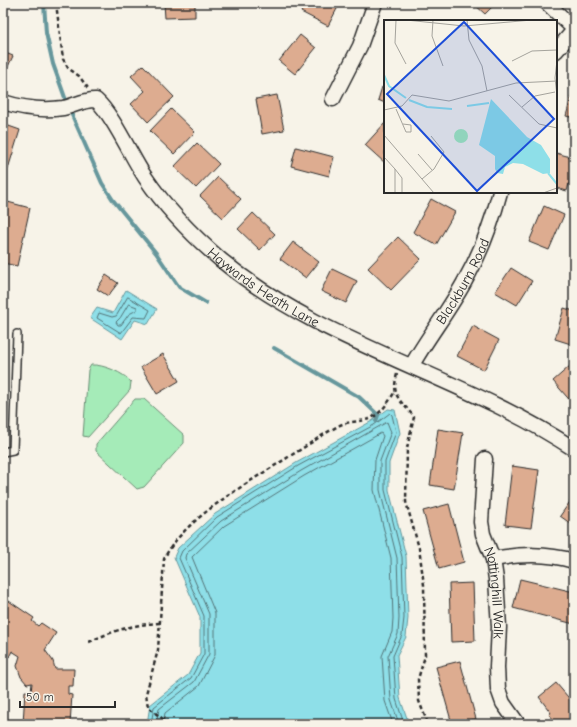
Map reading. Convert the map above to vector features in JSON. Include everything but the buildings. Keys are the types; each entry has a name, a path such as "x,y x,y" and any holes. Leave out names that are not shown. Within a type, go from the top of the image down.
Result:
{"street":[{"path":"333,99 360,46 375,3"},
{"path":"547,3 574,29 557,50"},
{"name":"Haywards Heath Lane","path":"3,102 40,110 63,108 83,100 96,100 106,110 146,178 162,199 190,231 221,260 292,310 512,413 574,449"},
{"name":"Blackburn Road","path":"412,365 467,279 476,262 491,225 500,193"},
{"name":"Nottinghill Walk","path":"485,459 481,522 483,534 493,559 498,597 498,689 503,703 518,724"},
{"path":"493,559 520,554 535,554 574,561"}],"lane":[{"path":"3,452 13,450 17,334"}],"path":[{"path":"56,3 63,59 68,68 79,76"},
{"path":"169,724 148,707 146,694 158,650 164,560 169,548 183,533 224,500 322,436 340,425 369,419 387,406 394,393 398,370"},
{"path":"394,393 414,417 407,448 406,502 419,548 424,585 425,656 418,678 419,701 428,724"},
{"path":"89,642 109,633 139,624 160,623"}],"green space":[{"path":"91,365 101,366 113,370 123,375 131,382 130,390 88,437 83,436 88,370"},
{"path":"135,399 144,399 184,435 184,443 144,487 137,489 96,451 96,444"}],"water":[{"path":"126,290 157,309 148,324 135,320 122,339 90,318 97,308 113,313"},
{"path":"388,409 395,410 400,433 389,463 389,490 406,556 408,618 406,637 397,655 400,698 409,724 147,724 150,705 188,675 200,653 200,617 174,557 178,548 215,514 296,463 372,421"}],"waterway":[{"path":"44,3 46,33 53,64 68,106 102,183 113,200 156,253 179,287 206,303"},
{"path":"274,348 359,397 378,415 376,421"}]}
